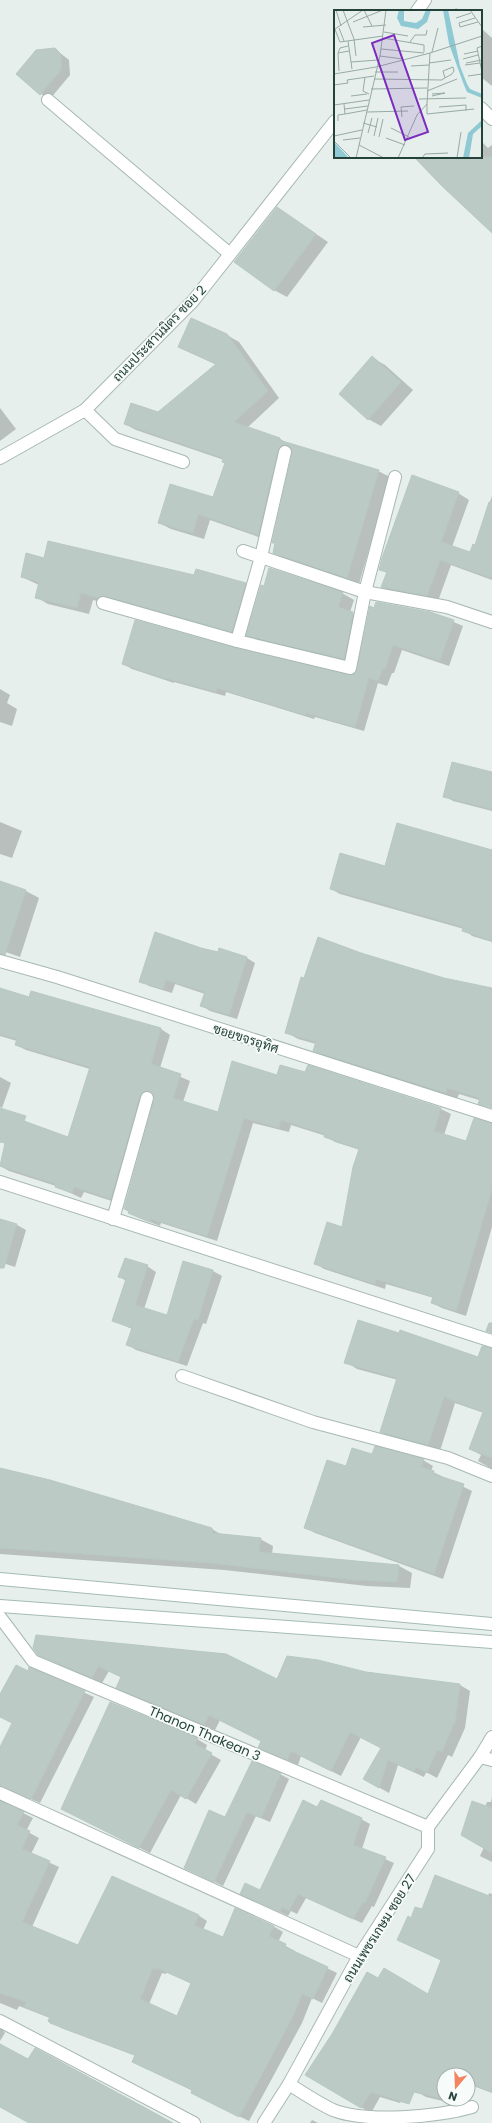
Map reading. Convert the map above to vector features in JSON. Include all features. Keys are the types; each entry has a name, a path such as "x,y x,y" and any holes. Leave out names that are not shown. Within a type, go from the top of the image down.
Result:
{"street":[{"path":"418,10 425,0"},
{"path":"48,100 230,254"},
{"path":"482,109 492,119"},
{"name":"ถนนประสานมิตร ซอย 2","path":"0,458 85,410 193,301 334,122"},
{"path":"85,410 115,439 183,462"},
{"path":"237,642 261,557 285,452"},
{"path":"103,603 237,642 350,668 365,592 395,477"},
{"path":"243,551 365,592 447,607 492,622"},
{"name":"ซอยขจรอุทิศ","path":"0,961 65,979 492,1116"},
{"path":"113,1219 147,1098"},
{"path":"0,1182 492,1341"},
{"path":"182,1376 312,1422 448,1458 492,1476"},
{"path":"0,1579 492,1624"},
{"path":"0,1606 492,1642"},
{"name":"Thanon Thakean 3","path":"0,1617 33,1661 428,1827"},
{"path":"428,1827 486,1759 492,1737"},
{"path":"0,1793 359,1956"},
{"name":"ถนนเพชรเกษม ซอย 27","path":"264,2123 289,2084 359,1956 428,1849 428,1827"},
{"path":"0,2021 194,2123"},
{"path":"289,2084 334,2110 350,2116 366,2118 421,2116 448,2114 472,2107"}],"building":[{"path":"55,48 61,54 61,70 40,95 16,74 36,50"},
{"path":"492,157 492,233 443,187 415,158"},
{"path":"277,207 316,234 274,291 234,262"},
{"path":"191,318 227,334 268,391 234,422 280,438 279,440 379,470 347,578 273,553 275,543 272,543 292,454 292,449 287,445 282,445 278,450 258,535 198,514 193,533 158,523 170,484 213,497 225,463 222,462 223,458 124,424 131,403 158,412 216,364 178,347"},
{"path":"372,356 401,382 368,420 339,394"},
{"path":"412,475 459,492 441,542 470,552 473,544 475,545 489,502 492,502 492,578 440,560 427,596 381,587 387,572 379,570 382,558"},
{"path":"48,541 194,575 196,569 246,583 232,632 105,596 98,598 81,593 77,608 35,598 39,582 21,577 26,553 44,558"},
{"path":"269,568 343,592 338,607 353,612 344,659 246,636 261,585 264,586"},
{"path":"376,602 430,612 454,620 440,661 393,645 385,669 383,668 378,681 369,678 355,727 306,713 305,715 217,688 216,692 165,679 122,664 135,620 235,648 352,675 357,669 370,606 374,608"},
{"path":"452,762 492,772 492,809 443,797"},
{"path":"397,823 492,850 492,941 462,931 463,927 330,889 340,853 385,866"},
{"path":"0,881 26,890 5,955 0,954"},
{"path":"155,932 201,948 218,952 219,948 247,957 229,1015 200,1006 205,992 166,980 163,989 139,982"},
{"path":"318,937 361,953 444,978 492,988 492,1108 478,1104 480,1098 447,1088 446,1093 313,1051 316,1042 285,1033 301,977 304,978"},
{"path":"0,988 29,997 31,991 161,1028 151,1064 181,1074 173,1098 218,1112 232,1061 277,1075 280,1065 305,1072 308,1065 441,1108 434,1131 466,1141 474,1118 492,1123 492,1189 456,1311 431,1303 433,1297 376,1279 375,1284 314,1264 327,1222 342,1227 353,1167 359,1149 324,1137 325,1134 281,1120 279,1128 244,1118 207,1236 151,1219 150,1222 128,1213 129,1211 124,1209 154,1100 154,1096 149,1091 145,1091 140,1096 111,1199 74,1187 72,1193 55,1187 56,1184 0,1166 5,1143 0,1142 0,1108 26,1116 24,1121 68,1137 90,1067 15,1045 17,1039 0,1034"},
{"path":"0,1219 17,1224 4,1268 0,1268"},
{"path":"125,1258 148,1265 135,1305 167,1315 183,1261 213,1270 198,1320 194,1319 178,1362 126,1345 132,1328 112,1321 126,1279 118,1277"},
{"path":"358,1320 399,1333 400,1330 478,1357 482,1346 492,1348 492,1458 469,1449 483,1412 444,1397 428,1445 380,1432 397,1378 344,1363"},
{"path":"489,1323 492,1323 492,1333 486,1331"},
{"path":"375,1446 424,1459 421,1467 434,1471 433,1474 464,1484 434,1574 304,1528 327,1460 346,1466 352,1448 372,1454"},
{"path":"0,1468 50,1480 212,1528 212,1533 261,1538 259,1552 399,1565 397,1582 354,1580 211,1563 0,1548"},
{"path":"36,1635 226,1654 277,1679 287,1656 318,1660 366,1672 460,1684 455,1723 442,1752 437,1750 427,1773 416,1767 414,1772 388,1760 379,1788 363,1779 381,1748 350,1732 331,1771 291,1751 287,1760 258,1748 261,1741 209,1715 204,1725 116,1688 121,1677 98,1666 92,1678 38,1655 33,1648"},
{"path":"16,1665 28,1671 29,1667 85,1691 31,1799 0,1786 0,1747 12,1723 0,1717 0,1694"},
{"path":"110,1702 198,1738 195,1744 212,1753 186,1799 171,1790 139,1848 61,1809"},
{"path":"252,1761 281,1773 261,1818 247,1812 214,1882 184,1868 209,1810 225,1817"},
{"path":"303,1800 317,1807 321,1800 362,1818 353,1845 386,1857 365,1903 363,1902 353,1919 298,1894 289,1911 282,1907 280,1912 240,1894 245,1883 260,1890"},
{"path":"0,1801 24,1812 17,1825 30,1831 22,1849 50,1861 22,1922 78,1945 112,1876 199,1915 194,1925 223,1937 235,1908 274,1926 269,1936 286,1944 285,1947 328,1967 313,1999 302,1994 292,2018 239,2117 191,2093 192,2090 132,2062 135,2055 50,2023 48,2021 50,2017 24,2007 26,2002 0,1993","holes":["153,1968 156,1970 157,1968 191,1983 177,2016 140,1999"]},
{"path":"472,1801 492,1808 492,1853 461,1835"},
{"path":"435,1875 492,1897 492,2092 476,2086 476,2067 436,2067 436,2097 414,2092 409,2104 371,2092 361,2108 305,2075 332,2034 367,1972 378,1978 384,1968 428,1994 441,1960 397,1940 408,1916 411,1918 415,1907 422,1909"},
{"path":"0,2044 28,2059 35,2048 173,2123 29,2123 0,2107"}]}
